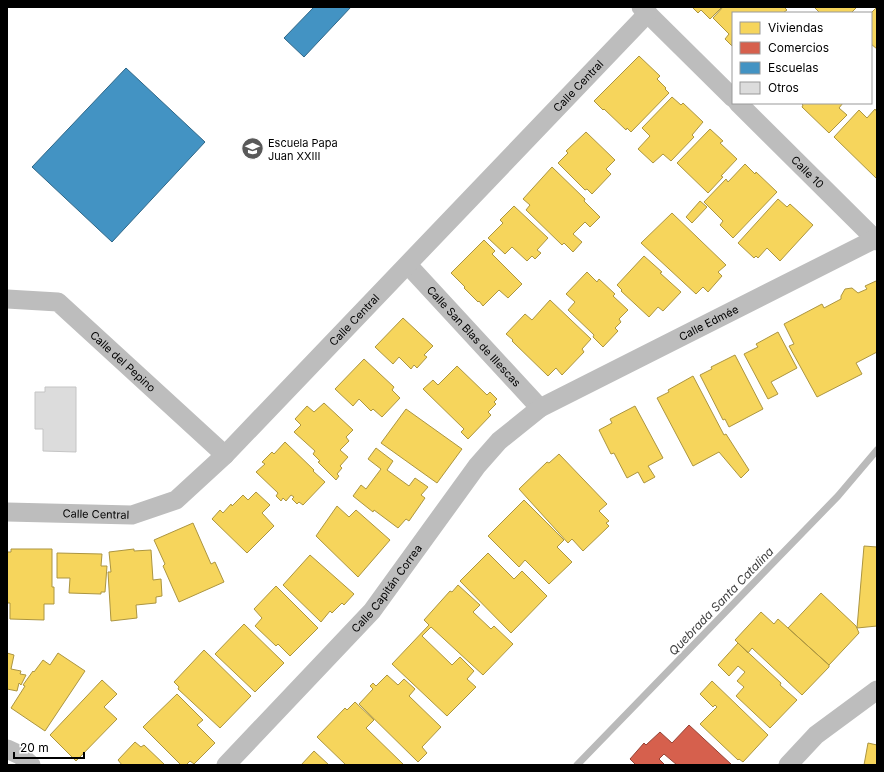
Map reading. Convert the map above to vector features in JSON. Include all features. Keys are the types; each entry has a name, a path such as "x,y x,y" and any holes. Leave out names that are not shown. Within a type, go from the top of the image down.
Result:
{"street":[{"path":"644,10 732,97"},
{"name":"Calle Central","path":"7,512 132,515 176,500 225,455 408,265 644,10"},
{"name":"Calle 10","path":"739,104 876,239"},
{"name":"Calle Edmée","path":"540,408 876,239"},
{"name":"Calle San Blas de Illescas","path":"408,265 540,408"},
{"name":"Calle del Pepino","path":"7,299 58,302 225,455"},
{"name":"Calle Capitán Correa","path":"226,765 372,611 477,466 499,441 540,408"},
{"path":"788,765 816,735 877,690"},
{"path":"7,749 20,755 31,765"}],"building: Viviendas":[{"path":"692,7 722,7 710,19 701,10 698,13"},
{"path":"723,7 784,7 787,10 784,12 732,12 732,46 725,39 729,34 713,18"},
{"path":"814,7 857,7 852,12 819,12"},
{"path":"877,7 877,49 872,45 872,12"},
{"path":"639,56 660,76 657,79 669,93 631,132 627,128 626,130 594,101"},
{"path":"672,97 681,105 683,103 703,122 692,135 694,137 671,161 663,154 653,163 638,149 650,136 642,128"},
{"path":"802,104 842,104 839,108 847,115 829,133 802,107"},
{"path":"875,109 877,112 877,179 834,137 859,110 867,118"},
{"path":"710,129 723,141 720,143 737,159 708,193 677,163"},
{"path":"586,132 615,160 606,169 611,174 592,194 587,189 585,190 558,163 568,153 566,151"},
{"path":"745,164 755,174 756,172 777,192 733,238 720,225 723,221 704,202 726,179 728,182"},
{"path":"552,167 585,199 584,201 600,217 590,227 585,222 573,234 582,242 573,252 564,243 562,245 526,210 530,205 523,199"},
{"path":"778,199 787,207 790,204 813,225 780,261 767,248 758,258 756,256 754,258 738,243"},
{"path":"700,201 707,207 692,223 686,217"},
{"path":"514,206 548,238 537,250 541,253 535,259 532,256 527,261 512,247 505,254 488,238 503,223 500,220"},
{"path":"672,213 726,265 718,272 722,276 708,292 703,287 696,294 641,243"},
{"path":"484,240 495,251 492,254 522,284 508,298 499,290 483,306 451,273"},
{"path":"644,256 681,292 663,311 658,307 649,317 621,291 622,290 617,285"},
{"path":"587,272 597,282 599,279 615,294 613,296 628,310 619,319 621,322 615,328 618,331 603,347 593,337 594,335 568,310 575,302 566,294"},
{"path":"876,281 877,352 856,363 862,374 817,397 789,346 794,344 784,324 822,304 824,308 841,299 845,289 852,288 858,293 867,289 865,286"},
{"path":"550,300 591,339 582,349 584,352 562,375 556,368 548,376 506,334 525,314 532,320"},
{"path":"403,318 433,346 424,355 427,357 417,368 414,365 411,369 399,357 393,364 375,347"},
{"path":"778,332 797,368 771,382 778,394 768,399 744,354 758,347 756,344"},
{"path":"735,355 763,409 729,427 725,419 723,420 700,375 712,369 711,367"},
{"path":"364,359 394,387 392,390 400,398 382,417 373,409 371,411 359,399 353,406 335,389"},
{"path":"457,366 487,395 490,392 497,399 494,402 496,404 488,412 491,415 468,439 461,432 464,429 423,389 433,380 438,385"},
{"path":"693,376 724,435 726,434 749,470 741,478 719,452 693,466 657,398"},
{"path":"324,403 353,430 346,437 349,441 340,450 348,457 340,466 342,468 337,474 339,476 336,480 318,462 320,461 313,454 315,451 294,432 301,425 295,419 307,406 314,412"},
{"path":"635,406 663,458 648,466 655,477 644,483 638,472 627,478 614,453 611,454 599,430 612,423 610,419"},
{"path":"406,409 462,449 437,483 381,443"},
{"path":"285,442 325,482 303,505 299,502 297,504 292,499 294,497 291,495 286,501 283,498 281,501 276,496 278,493 256,472 265,464 262,462 272,452 274,454"},
{"path":"376,448 393,461 387,470 409,486 415,478 428,487 421,495 425,498 409,521 406,519 398,528 374,510 373,512 353,496 361,485 366,489 381,469 368,459"},
{"path":"559,454 607,504 599,511 609,521 606,523 609,526 583,551 572,539 568,543 519,489 547,462 549,463"},
{"path":"256,492 270,505 262,513 274,526 247,553 212,519 220,510 223,513 231,504 232,506 243,495 248,500"},
{"path":"524,500 564,540 557,547 572,562 549,584 525,560 519,567 488,536"},
{"path":"337,506 349,517 356,510 390,540 358,577 316,536"},
{"path":"193,523 211,564 215,562 224,582 179,602 163,566 165,564 154,540"},
{"path":"864,546 877,547 877,626 857,628"},
{"path":"11,549 52,549 52,587 54,587 54,604 44,604 44,620 10,619 10,603 7,603 7,552 11,552"},
{"path":"134,549 134,551 151,550 153,580 161,579 162,596 156,597 156,603 136,605 137,618 111,621 108,572 111,572 109,552"},
{"path":"57,553 102,554 101,566 107,566 105,592 101,592 101,594 69,593 70,578 57,578"},
{"path":"488,553 514,579 522,571 547,596 511,633 460,581"},
{"path":"310,555 354,594 344,605 342,603 332,613 330,611 321,622 283,585"},
{"path":"458,585 480,605 473,612 491,629 494,626 513,644 483,675 431,627 422,636 452,665 460,657 474,671 467,679 476,687 447,716 392,664 429,625 424,620 450,591 452,592"},
{"path":"276,586 318,628 290,656 278,644 276,646 255,626 262,618 254,609"},
{"path":"821,593 856,626 859,633 829,665 788,628"},
{"path":"761,612 774,624 778,619 829,665 829,667 802,695 752,648 748,653 735,640"},
{"path":"244,624 284,663 255,692 215,654"},
{"path":"738,643 797,700 770,728 736,696 744,687 737,681 745,672 738,666 729,676 718,665"},
{"path":"204,650 251,696 220,728 178,689 179,687 174,682"},
{"path":"7,653 14,655 11,669 21,671 20,674 26,675 21,685 19,683 17,691 7,689"},
{"path":"58,653 85,671 45,731 11,708 25,686 23,685 33,671 34,672 43,660 50,665"},
{"path":"387,675 398,685 404,679 415,689 409,696 441,727 422,747 427,753 418,762 359,704 373,689 370,686 373,683 376,686"},
{"path":"102,680 117,694 104,707 117,719 76,761 50,735"},
{"path":"712,681 768,735 743,762 739,759 738,760 700,724 717,707 715,705 713,707 700,694"},
{"path":"177,694 203,720 197,725 215,743 194,764 190,761 186,765 181,765 143,727"},
{"path":"355,702 374,720 366,728 404,765 346,765 317,737 345,708 347,710"},
{"path":"135,742 141,747 144,745 165,765 122,765 118,760"},
{"path":"868,743 877,745 877,765 864,765"},
{"path":"314,751 329,765 301,765"}],"building: Comercios":[{"path":"689,725 732,765 677,765 664,754 659,759 665,765 636,765 630,759 644,743 646,745 660,732 672,743"}],"building: Escuelas":[{"path":"314,7 351,7 304,57 284,38"},
{"path":"126,68 205,142 112,242 32,167"}],"building: Otros":[{"path":"45,387 76,387 76,452 43,451 43,429 35,429 35,392 45,392"}],"waterway":[{"name":"Quebrada Santa Catalina","path":"577,765 838,496 877,450"}],"place":[{"name":"Escuela Papa Juan XXIII","path":"253,149"}]}
